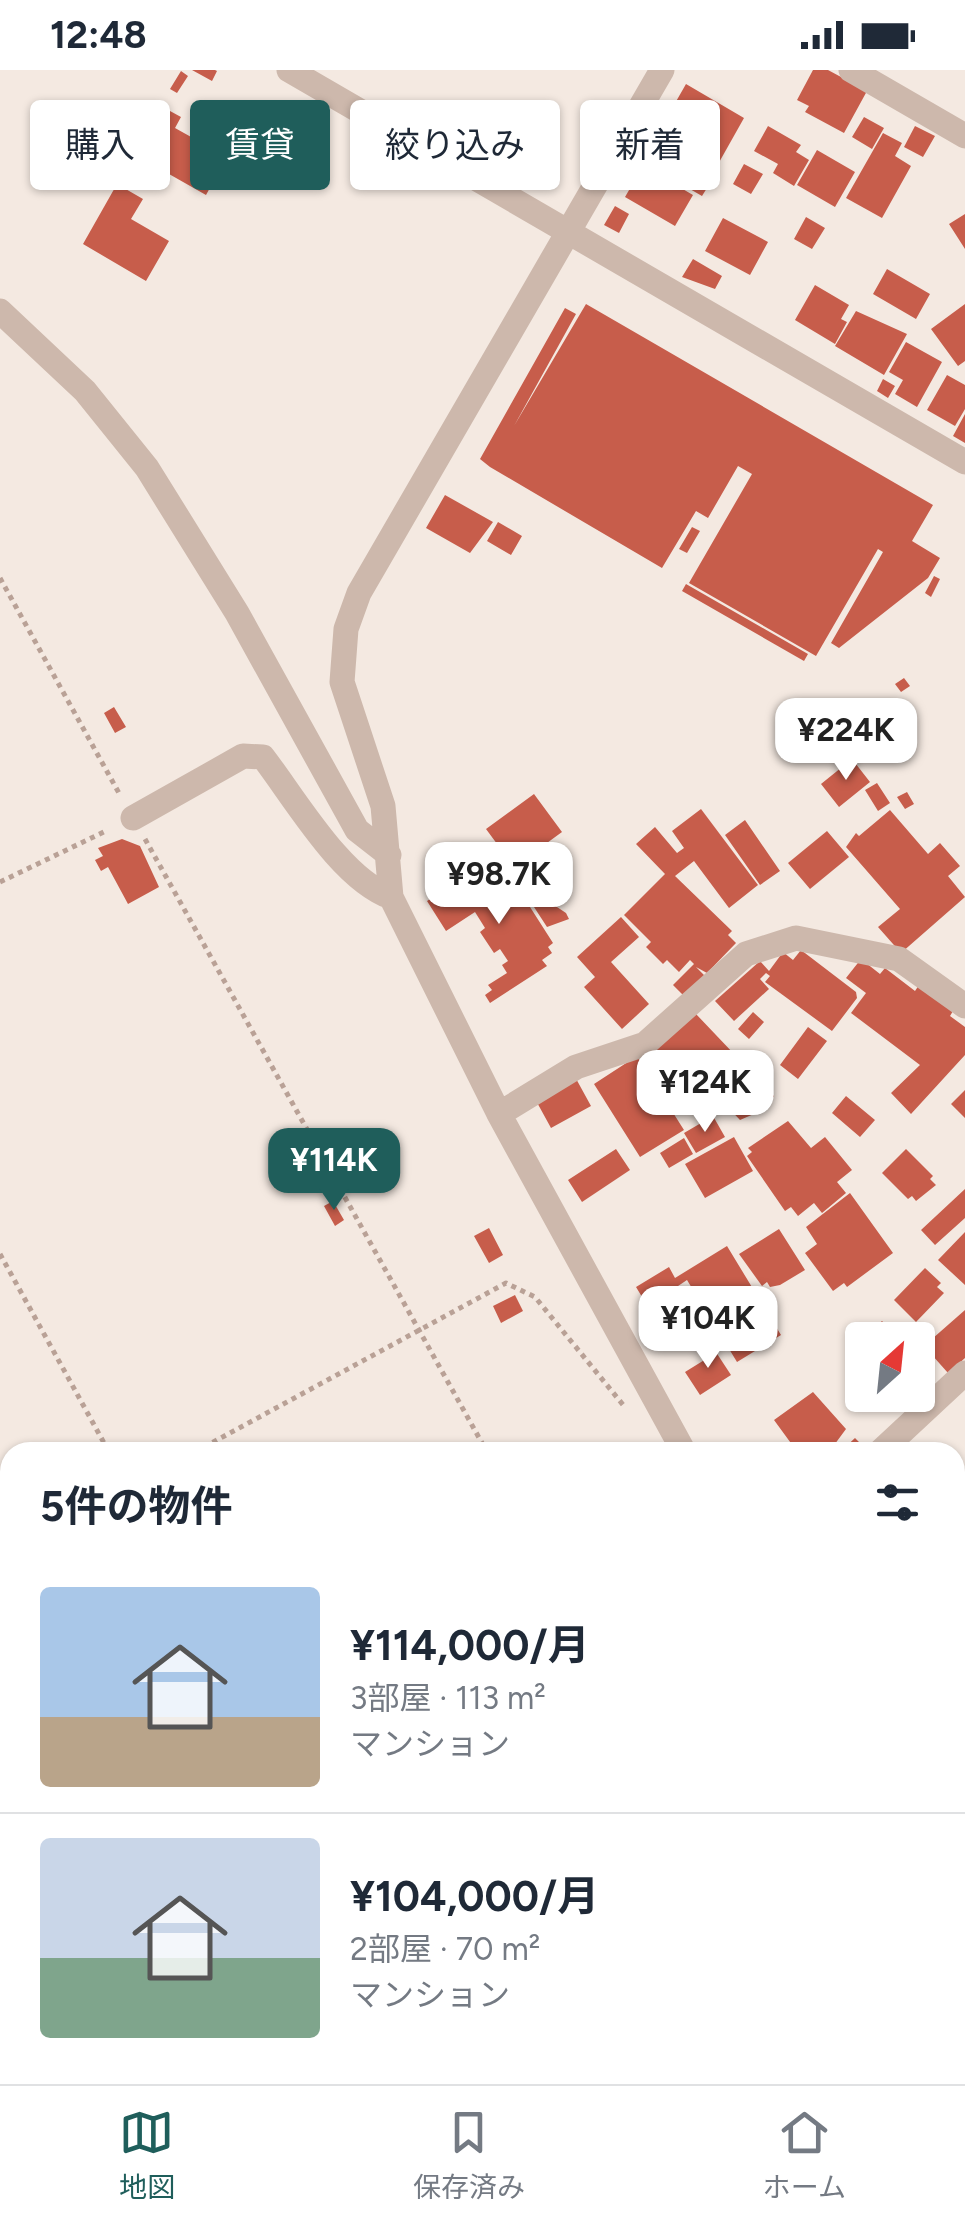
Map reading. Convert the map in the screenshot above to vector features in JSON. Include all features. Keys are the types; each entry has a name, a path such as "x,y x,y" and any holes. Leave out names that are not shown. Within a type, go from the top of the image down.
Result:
{"street":[{"path":"289,70 965,462"},
{"path":"662,70 359,592 346,628 342,682 384,806 391,896 498,1114 678,1442"},
{"path":"851,70 965,136"},
{"path":"0,312 85,391 147,468 237,613 357,830 389,855"},
{"path":"133,818 243,756 263,757 344,862 369,888 391,896"},
{"path":"498,1114 576,1067 644,1044 746,954 796,938 898,959 965,1006"},
{"path":"891,1442 965,1373"}],"path":[{"path":"0,578 482,1442"},
{"path":"0,882 133,818"},
{"path":"0,1254 103,1442"},
{"path":"213,1442 506,1283 535,1298 630,1412"}],"building":[{"path":"192,70 215,70 217,71 212,81"},
{"path":"813,70 828,70 867,91 844,133 805,112 809,106 797,100"},
{"path":"181,71 188,76 177,93 170,89"},
{"path":"686,84 713,100 677,100"},
{"path":"720,104 744,118 720,161"},
{"path":"170,111 181,117 175,128 190,136 190,186 170,175"},
{"path":"864,117 884,128 872,149 852,137"},
{"path":"768,126 801,145 796,152 809,160 794,186 773,173 778,164 754,151"},
{"path":"915,126 935,136 923,157 904,147"},
{"path":"883,133 902,143 895,156 911,166 882,218 846,198"},
{"path":"817,150 855,172 835,207 797,185"},
{"path":"744,164 763,174 751,194 733,184"},
{"path":"114,190 127,190 143,199 131,219 169,241 146,281 83,244"},
{"path":"629,190 684,190 693,195 675,226 625,197"},
{"path":"615,206 629,214 619,233 604,225"},
{"path":"965,214 965,249 949,224"},
{"path":"806,217 825,228 812,249 794,239"},
{"path":"723,218 768,242 750,275 705,251"},
{"path":"693,259 722,276 715,289 682,277"},
{"path":"887,269 930,294 916,319 873,294"},
{"path":"815,285 849,305 841,319 847,322 835,344 795,320"},
{"path":"586,304 933,505 912,541 940,558 928,578 839,648 831,643 883,552 878,549 816,656 689,583 752,474 738,466 708,518 696,511 662,568 480,459 565,308 576,314 514,426"},
{"path":"965,304 965,361 958,366 931,329"},
{"path":"856,311 907,334 884,375 835,346"},
{"path":"906,342 942,362 917,407 895,394 903,380 889,372"},
{"path":"947,375 965,385 965,409 955,426 927,410"},
{"path":"883,379 895,386 888,398 877,391"},
{"path":"965,414 965,443 953,436"},
{"path":"445,495 493,522 470,553 426,528"},
{"path":"498,522 522,536 511,555 487,541"},
{"path":"692,527 700,531 687,553 679,549"},
{"path":"934,576 940,579 931,597 925,593"},
{"path":"686,584 808,654 804,661 682,591"},
{"path":"904,678 910,686 901,692 895,684"},
{"path":"114,707 126,727 115,733 104,713"},
{"path":"852,759 870,782 839,807 821,784"},
{"path":"877,783 890,803 878,811 865,790"},
{"path":"907,792 914,804 905,809 897,797"},
{"path":"534,794 562,832 514,867 486,829"},
{"path":"701,809 758,885 729,908 694,861 675,876 732,931 728,935 736,943 707,973 696,967 707,978 684,996 673,985 694,964 690,960 679,972 667,960 663,964 646,947 651,942 624,915 665,874 636,844 655,827 677,853 684,848 672,831"},
{"path":"890,810 928,854 940,843 960,866 948,876 965,897 901,953 878,927 900,909 846,847 856,833 859,836"},
{"path":"745,820 780,871 760,885 725,835"},
{"path":"827,831 849,857 810,889 788,863"},
{"path":"122,839 140,846 159,887 128,904 108,867 101,871 95,860 103,856 98,848"},
{"path":"507,871 553,943 548,947 552,953 542,960 547,966 490,1003 485,995 492,990 488,985 507,973 502,965 508,961 500,949 494,953 480,932 485,928 475,912 446,931 427,901 459,881 465,889 476,882 480,888"},
{"path":"548,901 569,919 547,927 534,907"},
{"path":"621,917 639,937 611,962 649,1004 622,1029 584,987 595,977 577,957"},
{"path":"801,950 856,992 857,998 832,1031 765,982 770,976 766,973 760,979 769,989 734,1021 715,1001 760,961 769,971 783,952 793,960"},
{"path":"861,959 880,974 885,968 915,991 919,985 953,1011 950,1016 965,1027 965,1055 911,1114 891,1093 920,1065 851,1013 866,993 846,978"},
{"path":"753,1012 764,1022 749,1039 738,1029"},
{"path":"696,1014 774,1096 763,1110 740,1120 683,1060 664,1087 645,1055"},
{"path":"808,1027 827,1041 798,1079 780,1065"},
{"path":"637,1056 684,1130 640,1157 594,1084"},
{"path":"574,1075 591,1106 551,1128 534,1097"},
{"path":"965,1090 965,1118 951,1104"},
{"path":"846,1096 875,1120 860,1137 832,1113"},
{"path":"713,1116 725,1137 696,1153 684,1133"},
{"path":"788,1121 811,1148 825,1137 852,1170 837,1182 846,1193 822,1213 814,1203 798,1216 791,1207 785,1211 747,1156 752,1152 748,1148"},
{"path":"734,1137 753,1171 705,1198 685,1164"},
{"path":"684,1138 693,1154 669,1168 660,1153"},
{"path":"616,1149 630,1170 582,1202 568,1180"},
{"path":"906,1149 933,1176 930,1179 936,1185 916,1201 912,1196 908,1199 882,1173"},
{"path":"965,1189 965,1218 935,1245 921,1230"},
{"path":"850,1193 893,1253 847,1287 844,1283 833,1291 805,1253 817,1244 806,1227"},
{"path":"333,1201 344,1220 335,1226 324,1206"},
{"path":"489,1228 503,1255 489,1263 474,1236"},
{"path":"779,1229 805,1270 780,1285 770,1287 767,1282 762,1286 739,1254"},
{"path":"965,1232 965,1285 938,1260"},
{"path":"727,1246 781,1335 737,1362 687,1280 678,1286 684,1296 653,1315 636,1287 669,1267 675,1278"},
{"path":"925,1268 941,1283 937,1287 944,1293 916,1322 894,1300"},
{"path":"515,1295 523,1311 501,1323 493,1306"},
{"path":"965,1310 965,1358 948,1373 935,1358 935,1336"},
{"path":"710,1343 731,1375 700,1395 685,1372 706,1359 700,1350"},
{"path":"813,1392 846,1429 836,1442 790,1442 774,1420"}]}
